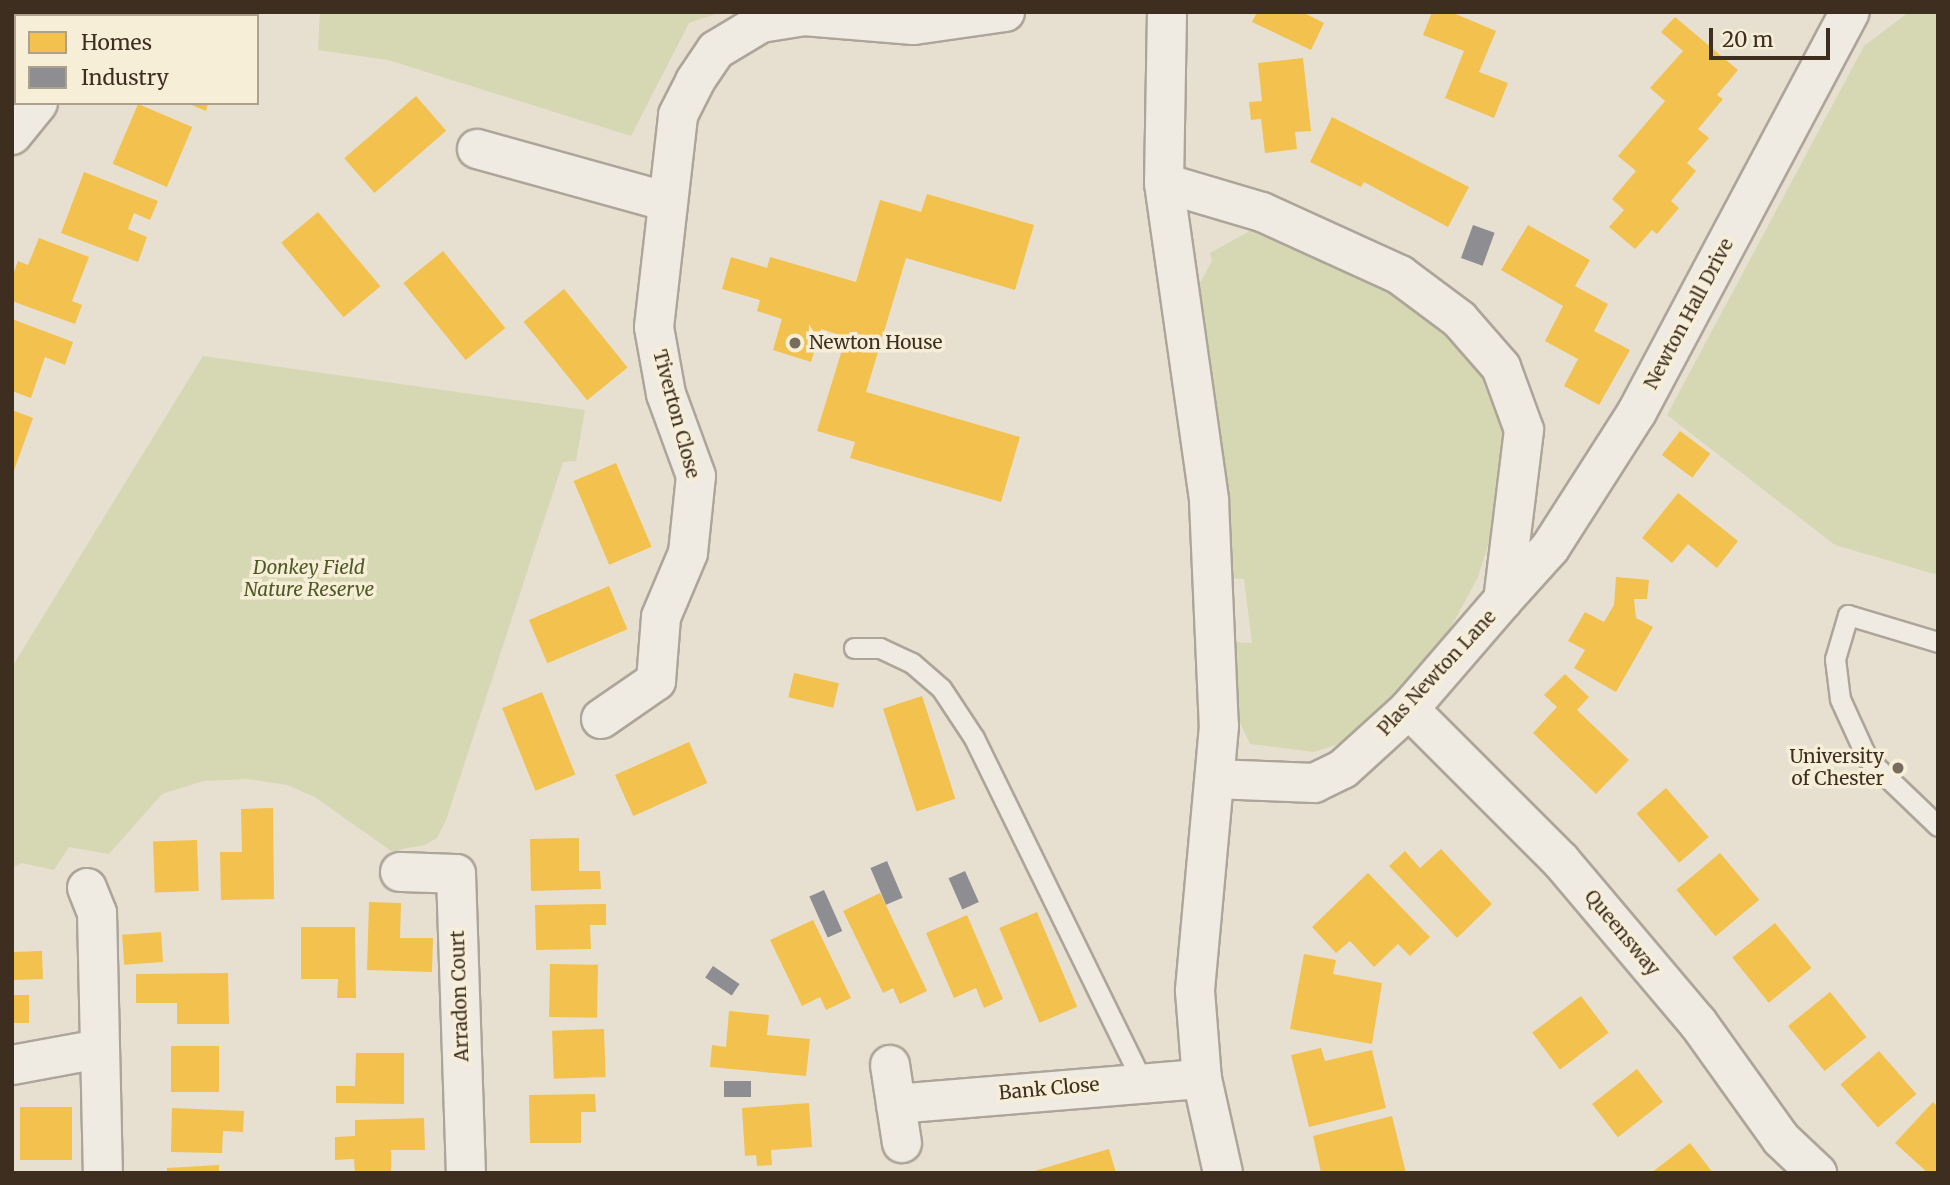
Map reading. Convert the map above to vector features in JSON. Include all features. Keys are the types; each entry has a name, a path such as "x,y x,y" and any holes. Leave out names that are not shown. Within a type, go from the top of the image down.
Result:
{"street":[{"name":"Tiverton Close","path":"601,719 656,681 661,617 688,553 696,476 666,394 653,327 678,115 695,81 716,50 761,23 804,16 914,25 1005,12"},
{"path":"1167,12 1164,183 1209,501 1219,726 1195,991 1202,1079 1223,1173"},
{"name":"Newton Hall Drive","path":"1503,600 1550,548 1637,412 1850,12"},
{"path":"12,135 35,105"},
{"path":"477,149 668,202"},
{"name":"Plas Newton Lane","path":"1164,183 1262,212 1400,275 1459,319 1502,367 1524,430 1503,600 1409,709 1343,769 1314,783 1215,779"},
{"name":"Queensway","path":"1409,709 1561,861 1698,1023 1781,1139 1817,1173"},
{"name":"Arradon Court","path":"400,872 456,874 466,1173"},
{"path":"87,888 97,913 103,1173"},
{"path":"12,1065 100,1049"},
{"path":"890,1065 902,1143"},
{"name":"Bank Close","path":"896,1104 1142,1081 1202,1079"}],"lane":[{"path":"1938,642 1848,615 1835,659 1840,699 1867,758 1938,826"},
{"path":"854,648 880,648 912,663 948,698 974,738 1142,1081"}],"green space":[{"path":"320,12 722,12 689,23 631,136 388,60 318,50"},
{"path":"1909,12 1938,12 1938,575 1835,545 1667,415 1864,46"},
{"path":"1257,227 1389,287 1467,346 1495,390 1505,432 1494,526 1478,577 1451,627 1386,704 1339,744 1314,752 1250,744 1235,712 1234,642 1252,643 1244,579 1231,578 1192,285 1200,283 1212,261 1210,253"},
{"name":"Donkey Field Nature Reserve","path":"203,356 585,410 576,461 563,462 446,820 437,838 425,845 391,851 315,797 287,785 247,779 203,781 162,794 109,854 69,847 54,870 22,863 12,868 12,667"}],"building: Homes":[{"path":"1257,12 1302,12 1324,23 1311,50 1252,22"},
{"path":"1432,12 1451,12 1496,31 1479,72 1508,83 1494,118 1445,98 1464,51 1423,35"},
{"path":"1675,17 1738,70 1717,95 1723,99 1698,129 1709,138 1687,163 1696,171 1671,201 1679,208 1657,234 1652,230 1635,249 1609,227 1624,210 1612,199 1636,171 1618,156 1665,101 1650,88 1683,51 1661,32"},
{"path":"1303,58 1311,131 1295,132 1297,149 1265,153 1261,119 1251,120 1249,102 1262,101 1258,63"},
{"path":"416,96 446,131 374,193 344,158"},
{"path":"138,105 192,127 167,187 113,164"},
{"path":"192,105 208,105 206,111"},
{"path":"1332,117 1469,187 1448,227 1364,182 1361,187 1310,162"},
{"path":"84,172 158,201 150,220 134,213 128,229 147,237 138,262 61,233"},
{"name":"Newton House","path":"927,194 1034,225 1015,290 906,258 866,392 1020,437 1001,502 850,458 855,442 817,431 846,337 821,329 811,362 773,350 782,319 757,311 760,300 722,289 731,257 767,268 770,257 856,282 880,200 921,212"},
{"path":"318,212 380,286 344,317 281,243"},
{"path":"1528,225 1590,260 1575,286 1608,304 1594,331 1630,350 1599,405 1564,386 1578,359 1545,341 1563,306 1501,270"},
{"path":"39,238 89,257 72,301 82,305 75,324 12,301 12,277 18,261 28,265"},
{"path":"443,251 505,328 466,360 403,283"},
{"path":"564,289 628,367 587,400 524,322"},
{"path":"12,319 73,342 65,365 45,357 31,398 12,391"},
{"path":"12,410 33,418 13,473 12,473"},
{"path":"1680,431 1710,454 1692,478 1662,455"},
{"path":"616,463 652,547 609,565 574,481"},
{"path":"1678,493 1738,541 1717,568 1688,544 1672,563 1642,538"},
{"path":"1616,577 1649,580 1647,599 1634,599 1636,618 1653,627 1616,692 1574,668 1585,650 1568,641 1585,612 1604,622 1614,605"},
{"path":"609,586 627,629 547,663 529,620"},
{"path":"794,673 839,683 833,708 788,697"},
{"path":"1565,674 1589,697 1577,710 1629,760 1596,794 1533,733 1557,707 1544,695"},
{"path":"542,692 575,775 535,791 502,708"},
{"path":"922,696 955,799 916,811 883,709"},
{"path":"689,742 707,783 633,816 615,775"},
{"path":"1666,788 1709,837 1679,863 1637,814"},
{"path":"273,808 274,899 221,900 220,852 242,852 241,809"},
{"path":"579,838 579,871 600,871 601,889 531,891 530,839"},
{"path":"197,840 199,891 155,893 153,842"},
{"path":"1441,849 1492,904 1457,938 1389,866 1405,851 1420,868"},
{"path":"1720,853 1759,900 1716,936 1676,890"},
{"path":"1368,873 1430,937 1410,956 1398,944 1374,967 1350,941 1336,953 1312,927"},
{"path":"880,893 927,991 900,1004 893,988 883,993 843,911"},
{"path":"369,902 401,903 400,938 433,938 432,972 367,970"},
{"path":"606,904 606,925 590,925 591,949 536,950 535,905"},
{"path":"1037,912 1077,1007 1040,1023 999,928"},
{"path":"967,915 1003,999 984,1008 976,988 954,998 926,933"},
{"path":"813,920 851,998 826,1010 820,997 802,1006 770,940"},
{"path":"1775,923 1812,968 1769,1003 1732,958"},
{"path":"301,927 355,927 356,998 337,998 338,979 301,979"},
{"path":"161,932 163,962 124,965 122,935"},
{"path":"42,951 43,979 13,980 12,952"},
{"path":"1304,954 1336,960 1333,974 1382,983 1372,1044 1290,1029"},
{"path":"550,964 598,965 597,1018 549,1017"},
{"path":"228,973 229,1024 177,1024 177,1003 136,1003 136,974"},
{"path":"1830,992 1867,1037 1825,1071 1788,1026"},
{"path":"12,995 29,995 29,1023 12,1023"},
{"path":"1581,996 1609,1033 1560,1069 1532,1033"},
{"path":"729,1011 769,1015 767,1035 810,1039 806,1076 710,1067 712,1045 726,1047"},
{"path":"604,1029 606,1077 554,1079 552,1031"},
{"path":"171,1046 219,1046 219,1092 171,1092"},
{"path":"1321,1048 1325,1061 1372,1050 1386,1108 1309,1127 1291,1055"},
{"path":"1879,1051 1916,1094 1878,1127 1841,1084"},
{"path":"356,1053 404,1053 404,1104 336,1103 336,1086 355,1086"},
{"path":"1637,1069 1663,1102 1618,1137 1592,1104"},
{"path":"595,1094 596,1112 581,1112 581,1143 530,1143 529,1095"},
{"path":"1933,1102 1938,1107 1938,1173 1928,1173 1895,1143"},
{"path":"809,1103 812,1147 771,1150 772,1165 757,1166 756,1155 745,1156 742,1108"},
{"path":"20,1107 72,1107 72,1160 20,1160"},
{"path":"172,1108 244,1111 243,1132 223,1131 222,1153 171,1152"},
{"path":"1392,1116 1406,1173 1321,1173 1313,1136"},
{"path":"424,1118 425,1150 391,1150 391,1173 355,1173 354,1159 335,1160 335,1137 355,1136 355,1120"},
{"path":"1690,1143 1713,1173 1651,1173"},
{"path":"1109,1149 1116,1173 1031,1173 1031,1172"},
{"path":"219,1165 219,1173 167,1173 167,1168"}],"building: Industry":[{"path":"1473,225 1495,233 1483,266 1461,258"},
{"path":"887,861 903,898 886,905 870,868"},
{"path":"965,871 979,902 962,909 949,878"},
{"path":"824,890 842,931 828,938 809,897"},
{"path":"713,966 740,984 732,996 705,978"},
{"path":"724,1081 751,1081 751,1097 724,1097"}],"place":[{"name":"Newton House","path":"795,343"},
{"name":"University of Chester","path":"1898,768"}]}
